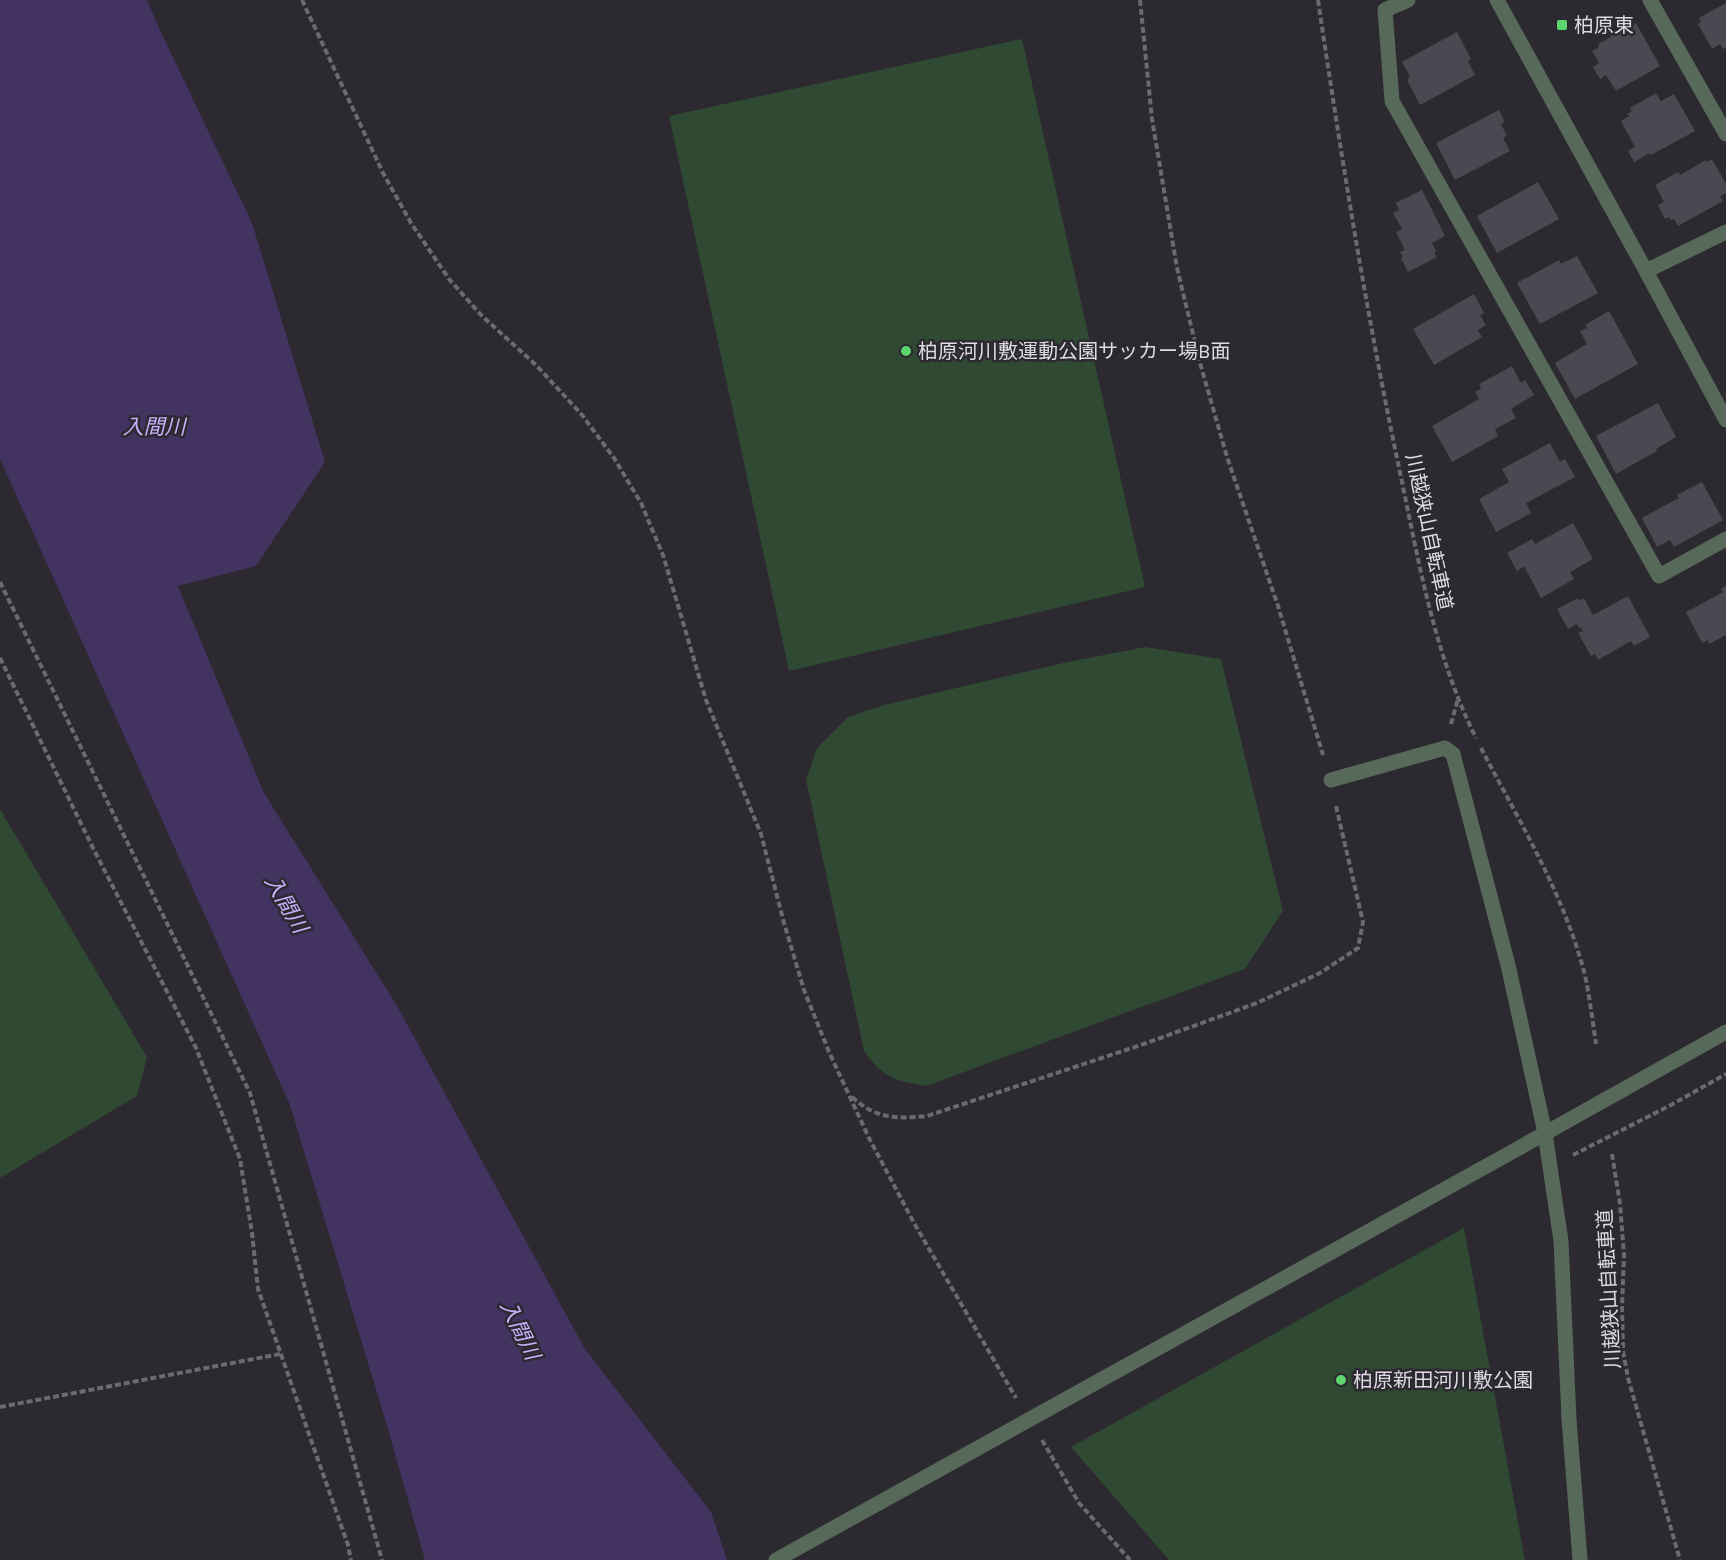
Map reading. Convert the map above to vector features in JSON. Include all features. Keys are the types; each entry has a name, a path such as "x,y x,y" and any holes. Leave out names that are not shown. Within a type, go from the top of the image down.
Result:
{"street":[{"path":"1408,0 1385,10 1392,101 1659,576 1726,539"},
{"path":"1497,0 1726,420"},
{"path":"1650,0 1726,135"},
{"path":"1646,271 1726,232"},
{"path":"1330,780 1445,748 1454,754 1508,965 1545,1133 1561,1241 1569,1419 1581,1560"},
{"path":"776,1560 1726,1032"}],"path":[{"path":"302,0 383,173 411,223 449,279 462,294 482,316 536,365 582,416 614,458 641,503 663,555 706,700 761,834 804,990 829,1052 869,1138 914,1223 1016,1398"},
{"path":"848,1094 860,1105 877,1114 897,1119 927,1116 1257,1003 1320,974 1358,948 1363,922 1330,780 1278,606 1227,458 1200,363 1177,268 1152,119 1140,0"},
{"name":"川越狭山自転車道","path":"1318,0 1354,239 1429,610 1458,699 1538,857 1567,921 1586,980 1596,1044"},
{"path":"0,582 250,1093 382,1560"},
{"path":"0,658 93,848 196,1048 240,1160 258,1289 348,1545 351,1560"},
{"name":"川越狭山自転車道","path":"1612,1154 1620,1204 1624,1255 1623,1351 1628,1378 1680,1560"},
{"path":"0,1407 280,1354"},
{"path":"1041,1438 1079,1503 1130,1560"}],"green space":[{"name":"柏原河川敷運動公園サッカー場B面","path":"1022,39 1145,587 789,671 669,116"},
{"path":"1145,647 1221,659 1283,911 1245,969 926,1086 898,1080 884,1073 864,1051 806,780 817,748 848,717 884,705 1063,663"},
{"path":"0,809 147,1057 137,1096 0,1178"},
{"name":"柏原新田河川敷公園","path":"1464,1228 1525,1560 1169,1560 1071,1447"}],"water":[{"name":"入間川","path":"0,0 147,0 252,223 325,462 256,566 178,586 264,793 397,1006 585,1349 711,1512 727,1560 425,1560 290,1105 0,459"}],"building":[{"path":"1726,3 1726,48 1723,49 1720,44 1712,49 1698,24 1701,22 1699,18"},
{"path":"1631,21 1633,25 1636,23 1660,66 1616,91 1606,75 1600,79 1593,67 1599,63 1592,51 1599,47 1598,44 1611,37 1609,33"},
{"path":"1457,32 1471,59 1468,61 1475,75 1420,105 1407,80 1410,77 1402,62"},
{"path":"1656,93 1661,101 1674,94 1695,131 1634,162 1628,151 1635,147 1621,121 1629,116 1627,114 1632,111 1630,108"},
{"path":"1499,110 1505,122 1501,124 1507,136 1503,138 1510,151 1455,180 1436,143"},
{"path":"1712,159 1726,184 1726,193 1720,196 1723,201 1678,226 1674,219 1671,220 1669,217 1665,219 1658,205 1664,202 1655,185 1678,172 1680,175"},
{"path":"1538,182 1559,219 1497,253 1477,216"},
{"path":"1422,190 1445,236 1432,243 1437,257 1408,272 1400,252 1405,250 1396,232 1402,229 1393,213 1399,210 1396,203"},
{"path":"1577,256 1598,293 1540,324 1517,283 1559,260 1561,264"},
{"path":"1474,294 1484,313 1480,315 1486,325 1478,330 1482,337 1434,365 1413,329"},
{"path":"1609,311 1638,364 1575,399 1555,363 1587,344 1580,331 1587,328 1585,325"},
{"path":"1512,366 1521,383 1525,380 1534,395 1511,409 1516,418 1495,429 1498,436 1452,462 1432,426 1479,399 1475,392 1481,389 1479,384"},
{"path":"1658,403 1676,437 1656,449 1657,451 1616,474 1596,436"},
{"path":"1550,443 1560,462 1565,459 1575,477 1526,503 1531,513 1496,532 1479,499 1509,482 1502,469"},
{"path":"1702,482 1723,520 1674,547 1670,540 1657,547 1642,518 1679,498 1677,495"},
{"path":"1573,523 1593,559 1570,572 1574,579 1541,598 1524,566 1517,571 1507,553 1532,539 1535,544"},
{"path":"1726,586 1726,635 1709,644 1708,640 1702,643 1686,612 1723,592 1721,589"},
{"path":"1628,596 1650,637 1634,646 1631,641 1598,660 1595,654 1591,656 1578,633 1583,631 1580,627 1577,624 1568,629 1557,609 1578,598 1580,601 1584,598 1593,615"}],"place":[{"name":"柏原東","path":"1562,25"},
{"name":"柏原河川敷運動公園サッカー場B面","path":"906,351"},
{"name":"柏原新田河川敷公園","path":"1341,1380"}]}
